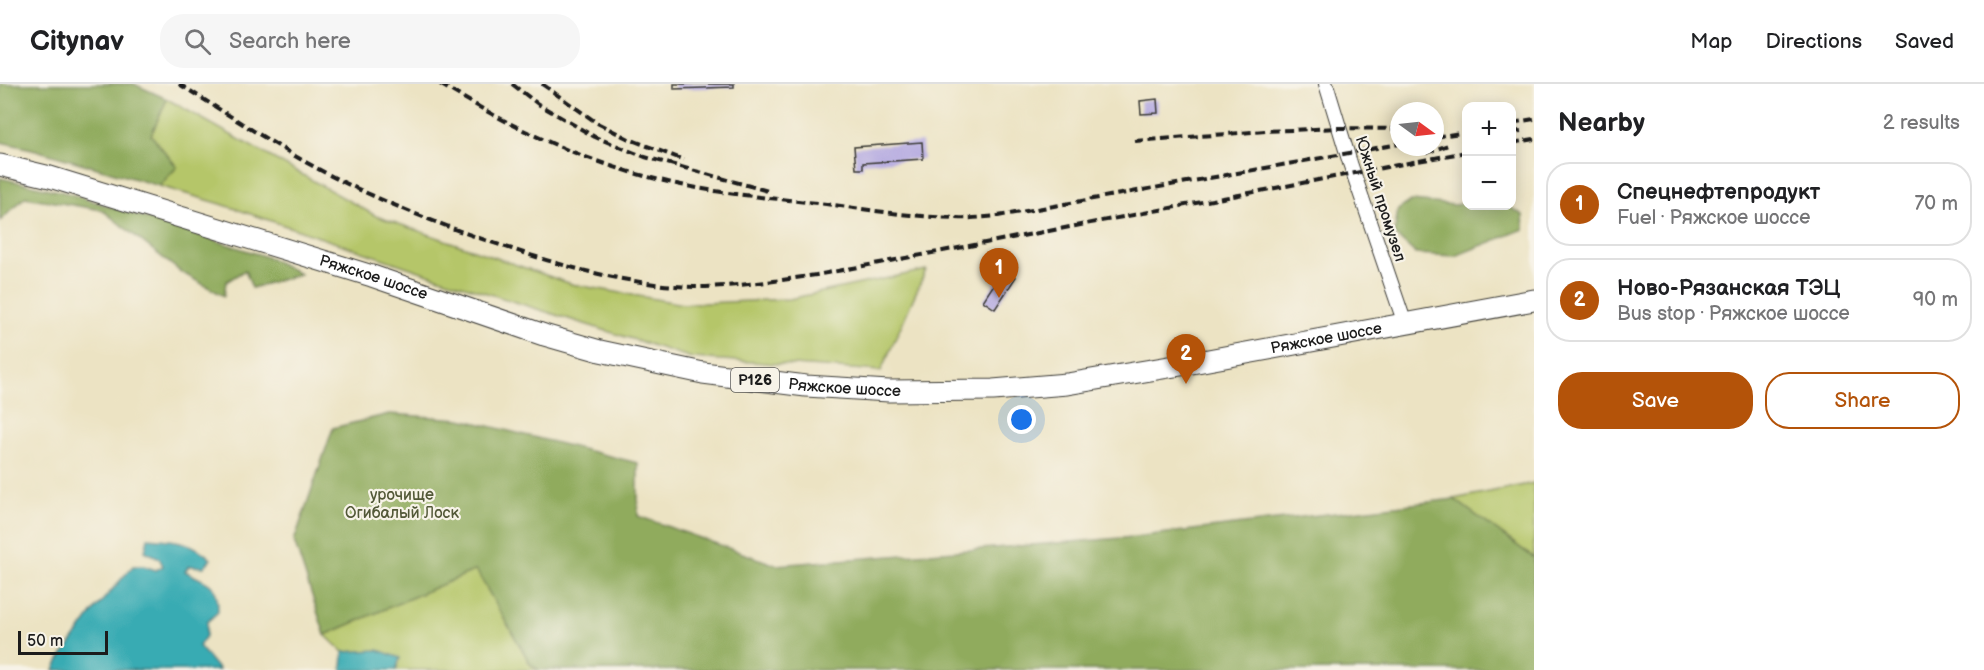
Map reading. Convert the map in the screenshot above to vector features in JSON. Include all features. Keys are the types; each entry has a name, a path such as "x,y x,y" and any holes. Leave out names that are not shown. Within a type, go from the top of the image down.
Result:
{"main road":[{"name":"Ряжское шоссе","path":"0,165 50,177 350,269 588,348 703,373 806,386 889,391 993,390 1066,384 1534,300"}],"street":[{"name":"Южный промузел","path":"1326,84 1350,163 1405,324"}],"green space":[{"path":"0,84 134,84 167,99 151,135 177,167 159,186 0,142"},
{"path":"167,99 376,216 571,284 683,304 789,299 926,270 881,371 692,358 452,282 221,204 159,186 177,167 151,135"},
{"path":"0,178 67,193 270,258 300,274 252,288 245,270 226,282 224,296 181,272 102,210 25,197 0,221"},
{"path":"1411,201 1462,204 1462,210 1515,210 1523,215 1524,229 1455,256 1416,254 1394,234 1398,210"},
{"name":"урочище Огибалый Лоск","path":"389,414 461,419 638,463 638,516 776,565 1134,537 1454,499 1534,558 1534,670 539,670 531,665 476,570 325,635 294,541 333,428"},
{"path":"1534,483 1534,558 1454,499"},
{"path":"477,569 531,665 539,670 396,670 400,659 378,650 343,652 325,635"}],"water":[{"path":"148,538 189,545 211,559 204,567 189,566 185,571 206,582 216,594 218,612 207,622 206,636 199,646 219,670 54,670 96,608 133,566 144,566 156,570 163,566 159,558 145,551"},
{"path":"378,650 400,658 396,670 342,670 343,652"}],"building":[{"path":"674,84 734,84 734,87 674,89"},
{"path":"1157,99 1158,113 1141,114 1140,101"},
{"path":"922,142 923,159 863,163 863,169 856,169 854,147"},
{"path":"1004,269 1016,277 995,309 983,301"}],"railway":[{"path":"179,84 318,169 424,218 490,242 579,269 671,286 741,285 816,275 1462,153"},
{"path":"440,84 548,142 633,173 684,185 765,198 941,217 998,216 1390,146"},
{"path":"512,84 538,104 595,137 645,157 768,191"},
{"path":"542,84 597,123 629,139 684,160"},
{"path":"1516,122 1534,119"},
{"path":"1135,141 1266,131 1390,129"},
{"path":"1516,132 1521,131"},
{"path":"1444,136 1462,133"},
{"path":"1516,142 1534,139"},
{"path":"1444,146 1448,145"}],"place":[{"name":"Спецнефтепродукт","path":"999,298"},
{"name":"Ново-Рязанская ТЭЦ","path":"1186,384"}]}
